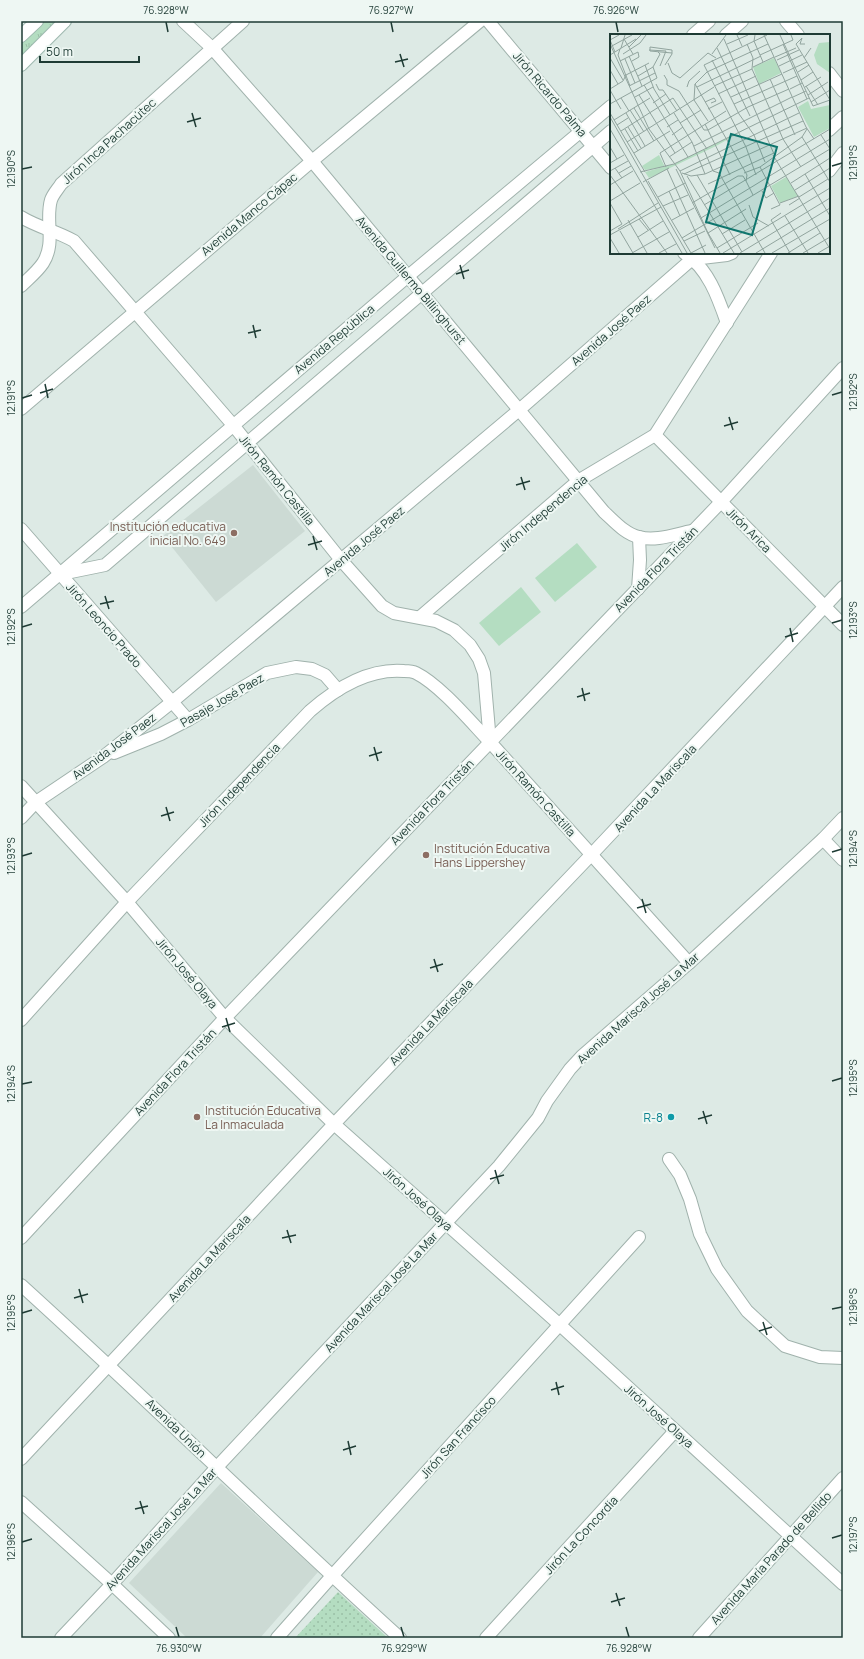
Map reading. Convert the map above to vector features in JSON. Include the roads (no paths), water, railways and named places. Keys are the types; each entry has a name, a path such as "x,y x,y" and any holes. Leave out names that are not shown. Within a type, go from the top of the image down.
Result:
{"street":[{"path":"21,36 37,21"},
{"path":"21,65 65,21"},
{"name":"Avenida Guillermo Billinghurst","path":"183,21 212,48 312,161 421,294 604,512 620,527 639,537 657,538 692,531"},
{"name":"Jirón Inca Pachacútec","path":"21,286 43,263 47,252 50,232 49,215 51,201 61,184 243,21"},
{"name":"Avenida Manco Cápac","path":"21,409 312,161 480,21"},
{"name":"Jirón Ricardo Palma","path":"488,21 610,167"},
{"path":"693,34 709,21"},
{"path":"727,34 742,21"},
{"path":"786,21 797,34"},
{"path":"830,74 843,91"},
{"name":"Avenida República","path":"21,606 407,277 610,107"},
{"path":"830,129 843,117"},
{"name":"Avenida República","path":"59,574 105,565 610,132"},
{"path":"830,170 841,160"},
{"name":"Jirón Ramón Castilla","path":"21,217 50,232 66,236 74,241 233,425 341,560 382,606 394,614 420,617 436,621 454,630 470,645 479,659 484,673 490,742 689,963"},
{"path":"692,255 730,254"},
{"name":"Jirón Independencia","path":"420,617 578,481 655,435 771,254"},
{"path":"692,255 709,279 718,296 727,323"},
{"name":"Avenida José Paez","path":"21,818 36,802 103,757 172,702 519,410 692,255"},
{"name":"Avenida Flora Tristán","path":"21,1238 225,1018 721,502 843,368"},
{"name":"Jirón Arica","path":"655,435 843,625"},
{"name":"Jirón Leoncio Prado","path":"21,529 188,720"},
{"path":"638,588 640,560 639,537"},
{"name":"Avenida La Mariscala","path":"21,1459 334,1124 591,855 843,587"},
{"name":"Pasaje José Paez","path":"103,757 161,734 188,720 267,673 296,667 312,669 325,675 338,690"},
{"name":"Jirón Independencia","path":"21,1020 126,902 310,711 338,690 352,682 373,674 395,670 414,672 431,682 490,742"},
{"name":"Jirón José Olaya","path":"21,786 126,902 225,1018 334,1124 560,1325 843,1584"},
{"name":"Avenida Mariscal José La Mar","path":"61,1638 112,1584 217,1467 499,1166 538,1118 556,1088 578,1060 689,963 823,839 843,818"},
{"path":"823,839 843,860"},
{"path":"669,1159 680,1175 690,1199 700,1234 717,1269 747,1311 785,1346 820,1357 843,1358"},
{"name":"Jirón San Francisco","path":"277,1638 639,1237"},
{"name":"Avenida Unión","path":"21,1285 109,1365 332,1576 400,1638"},
{"name":"Jirón La Concordia","path":"486,1638 675,1431"},
{"name":"Avenida María Parado de Bellido","path":"699,1638 843,1478"},
{"path":"21,1502 169,1638"}],"place":[{"name":"Institución educativa inicial No. 649","path":"234,533"},
{"name":"Institución Educativa Hans Lippershey","path":"426,855"},
{"name":"Institución Educativa La Inmaculada","path":"197,1117"},
{"name":"R-8","path":"671,1117"}]}
